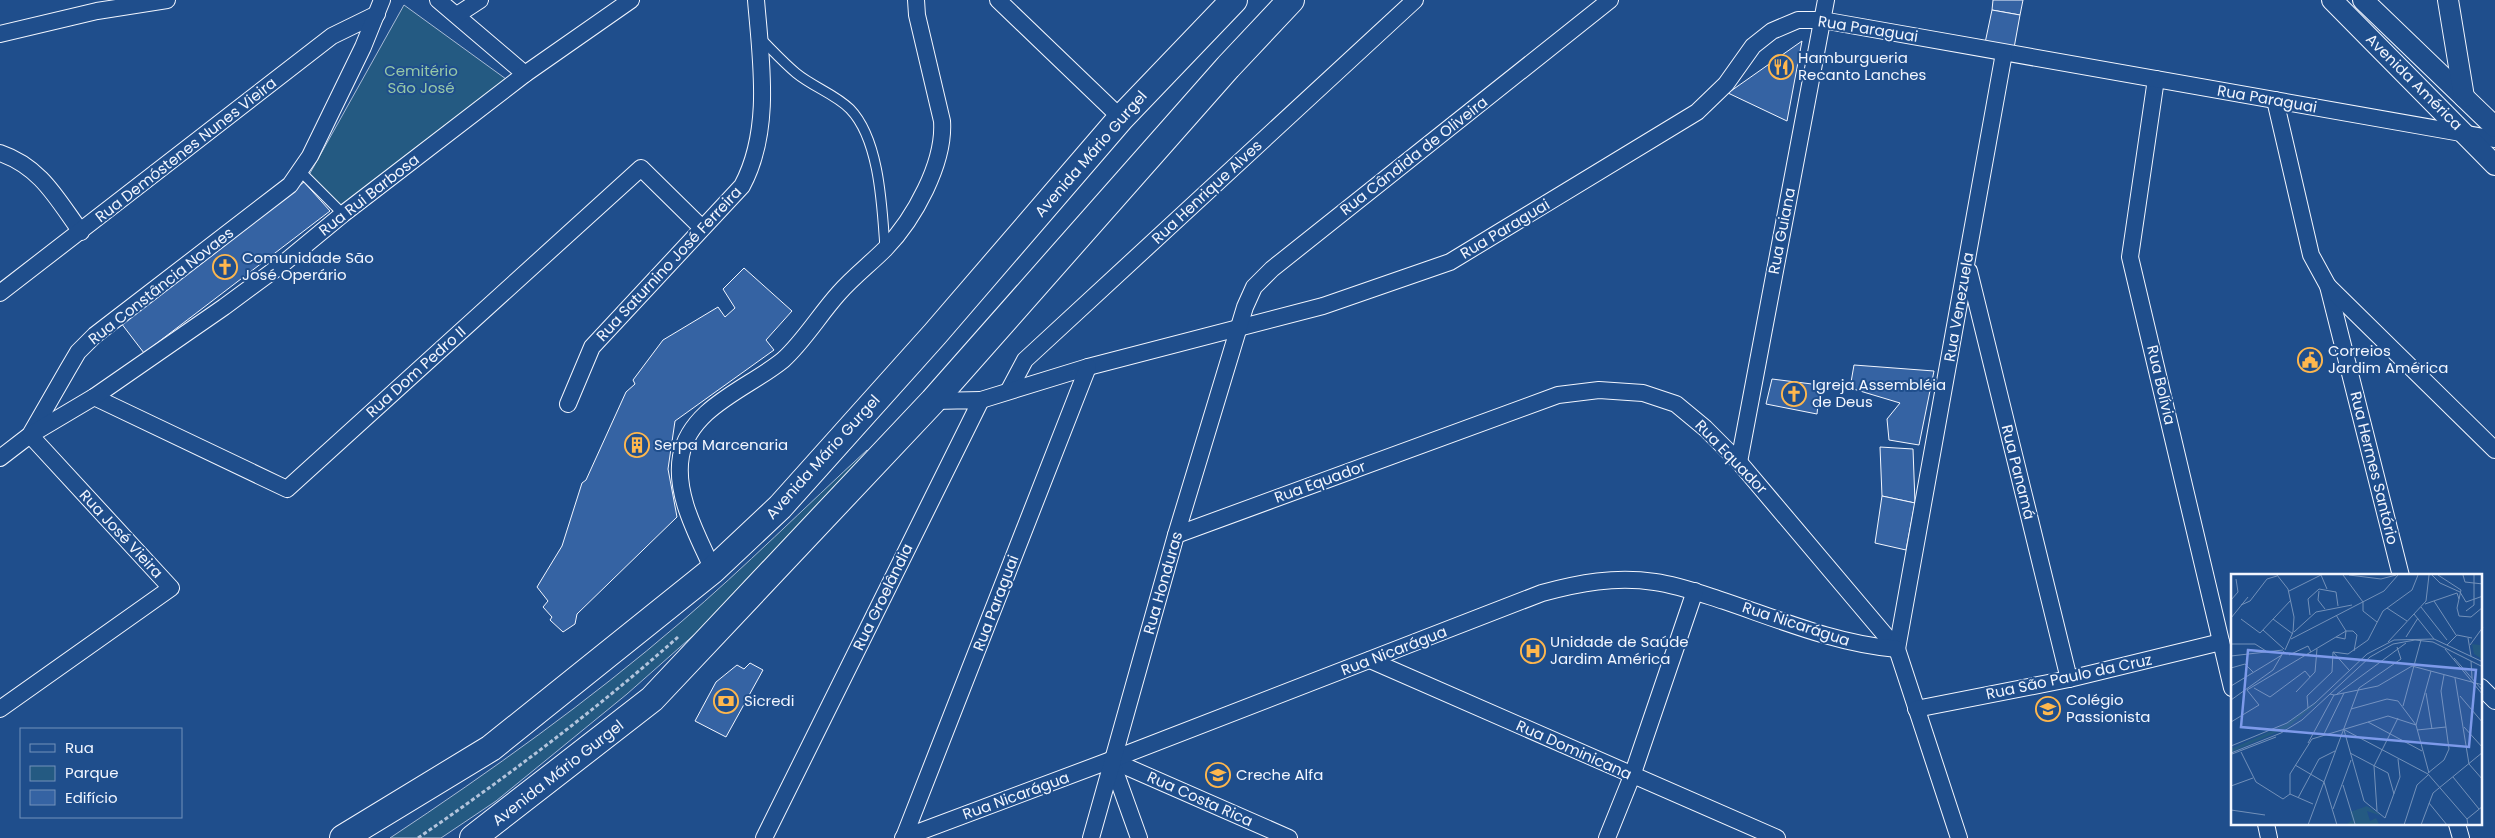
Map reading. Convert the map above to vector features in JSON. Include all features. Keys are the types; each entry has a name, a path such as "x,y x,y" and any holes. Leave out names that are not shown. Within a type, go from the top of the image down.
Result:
{"main road":[{"name":"Avenida Mário Gurgel","path":"343,838 491,748 713,570 780,507 935,334 1121,118 1234,0"},
{"name":"Avenida Mário Gurgel","path":"474,838 652,699 933,401 1228,67 1291,0"}],"street":[{"path":"0,34 88,13 167,0"},
{"path":"438,0 526,74"},
{"path":"457,15 480,0"},
{"name":"Rua Rui Barbosa","path":"30,435 94,397 239,296 526,74 631,0"},
{"name":"Rua Saturnino José Ferreira","path":"568,404 592,347 642,297 702,228 742,186 757,152 761,108 760,37 756,0"},
{"path":"713,570 692,524 680,482 679,469 685,442 693,429 717,405 784,359 843,288 886,248 906,224 938,158 943,138 942,121 917,15 916,0"},
{"path":"998,0 1121,118"},
{"name":"Rua Henrique Alves","path":"1009,390 1025,360 1415,0"},
{"name":"Rua Cândida de Oliveira","path":"1238,329 1254,287 1272,269 1610,0"},
{"name":"Rua Guiana","path":"1739,462 1826,0"},
{"name":"Avenida América","path":"2332,0 2495,165"},
{"name":"Avenida América","path":"2363,0 2495,127"},
{"path":"2444,113 2464,97 2448,0"},
{"name":"Rua Constância Novaes","path":"0,458 30,435 78,352 95,335 290,185 300,171 347,80 380,7"},
{"name":"Rua Demóstenes Nunes Vieira","path":"0,293 332,36 380,7"},
{"name":"Rua Paraguai","path":"981,400 1009,390 1088,368 1323,306 1450,262 1697,112 1726,84 1753,46 1772,31 1798,20 1822,20 2000,50 2495,140"},
{"name":"Rua Venezuela","path":"1896,649 1967,264 2000,50"},
{"name":"Rua Bolívia","path":"2156,79 2130,257 2231,684"},
{"name":"Rua Hermes Santório","path":"2275,100 2311,255 2328,286 2400,574"},
{"path":"0,153 18,159 31,168 47,184 81,232"},
{"name":"Rua Dom Pedro II","path":"94,397 288,489 641,168 702,228"},
{"name":"Rua Panamá","path":"1967,264 2068,679"},
{"path":"2328,286 2495,450"},
{"name":"Rua Honduras","path":"1091,838 1111,760 1238,329"},
{"name":"Rua Paraguai","path":"904,838 1088,368"},
{"name":"Rua Equador","path":"1176,535 1558,395 1599,390 1634,393 1676,404 1706,428 1739,462 1896,649 1959,838"},
{"path":"933,401 981,400"},
{"name":"Rua Groelândia","path":"764,838 981,400"},
{"name":"Rua José Vieira","path":"0,709 171,588 30,435"},
{"name":"Rua Nicarágua","path":"904,838 1542,593 1584,582 1619,579 1655,582 1695,591 1865,646 1896,649"},
{"path":"1607,838 1632,776 1695,591"},
{"name":"Rua São Paulo da Cruz","path":"1916,709 2068,679 2221,642"},
{"name":"Rua Dominicana","path":"1370,660 1777,838"},
{"path":"2482,688 2495,701"},
{"path":"1111,760 1139,838"},
{"name":"Rua Costa Rica","path":"1111,760 1289,838"}],"lane":[{"path":"760,37 797,74 850,110 859,123 868,139 874,164 886,248"},
{"path":"300,171 343,214"}],"green space":[{"name":"Cemitério São José","path":"404,5 506,79 339,207 309,175"},
{"path":"867,450 877,458 696,633 627,694 496,801 441,838 390,838 465,787 611,680 728,580"}],"building":[{"path":"1993,0 2023,0 2020,15 1992,10"},
{"path":"1992,10 2020,15 2014,48 1985,43"},
{"name":"Hamburgueria Recanto Lanches","path":"1802,41 1787,121 1728,93"},
{"name":"Comunidade São José Operário","path":"304,182 330,211 144,353 121,323"},
{"name":"Serpa Marcenaria","path":"744,268 792,311 766,340 774,350 675,421 668,469 677,517 577,614 575,624 563,632 550,620 552,617 543,607 548,601 537,587 562,546 582,483 586,480 626,392 635,384 633,380 663,340 718,307 725,317 735,308 723,289"},
{"path":"1854,365 1934,371 1919,445 1889,440 1887,419 1900,403 1850,388"},
{"name":"Igreja Assembléia de Deus","path":"1772,379 1820,385 1817,414 1766,404"},
{"path":"1880,447 1913,449 1915,503 1882,496"},
{"path":"1882,496 1915,503 1906,550 1875,543"},
{"name":"Sicredi","path":"750,663 763,670 726,737 695,721 716,682 737,665 744,669"}],"place":[{"name":"Hamburgueria Recanto Lanches","path":"1781,67"},
{"name":"Comunidade São José Operário","path":"225,267"},
{"name":"Correios Jardim América","path":"2310,360"},
{"name":"Igreja Assembléia de Deus","path":"1794,394"},
{"name":"Serpa Marcenaria","path":"637,445"},
{"name":"Unidade de Saúde Jardim América","path":"1533,651"},
{"name":"Sicredi","path":"726,701"},
{"name":"Colégio Passionista","path":"2048,709"},
{"name":"Creche Alfa","path":"1218,775"}]}
